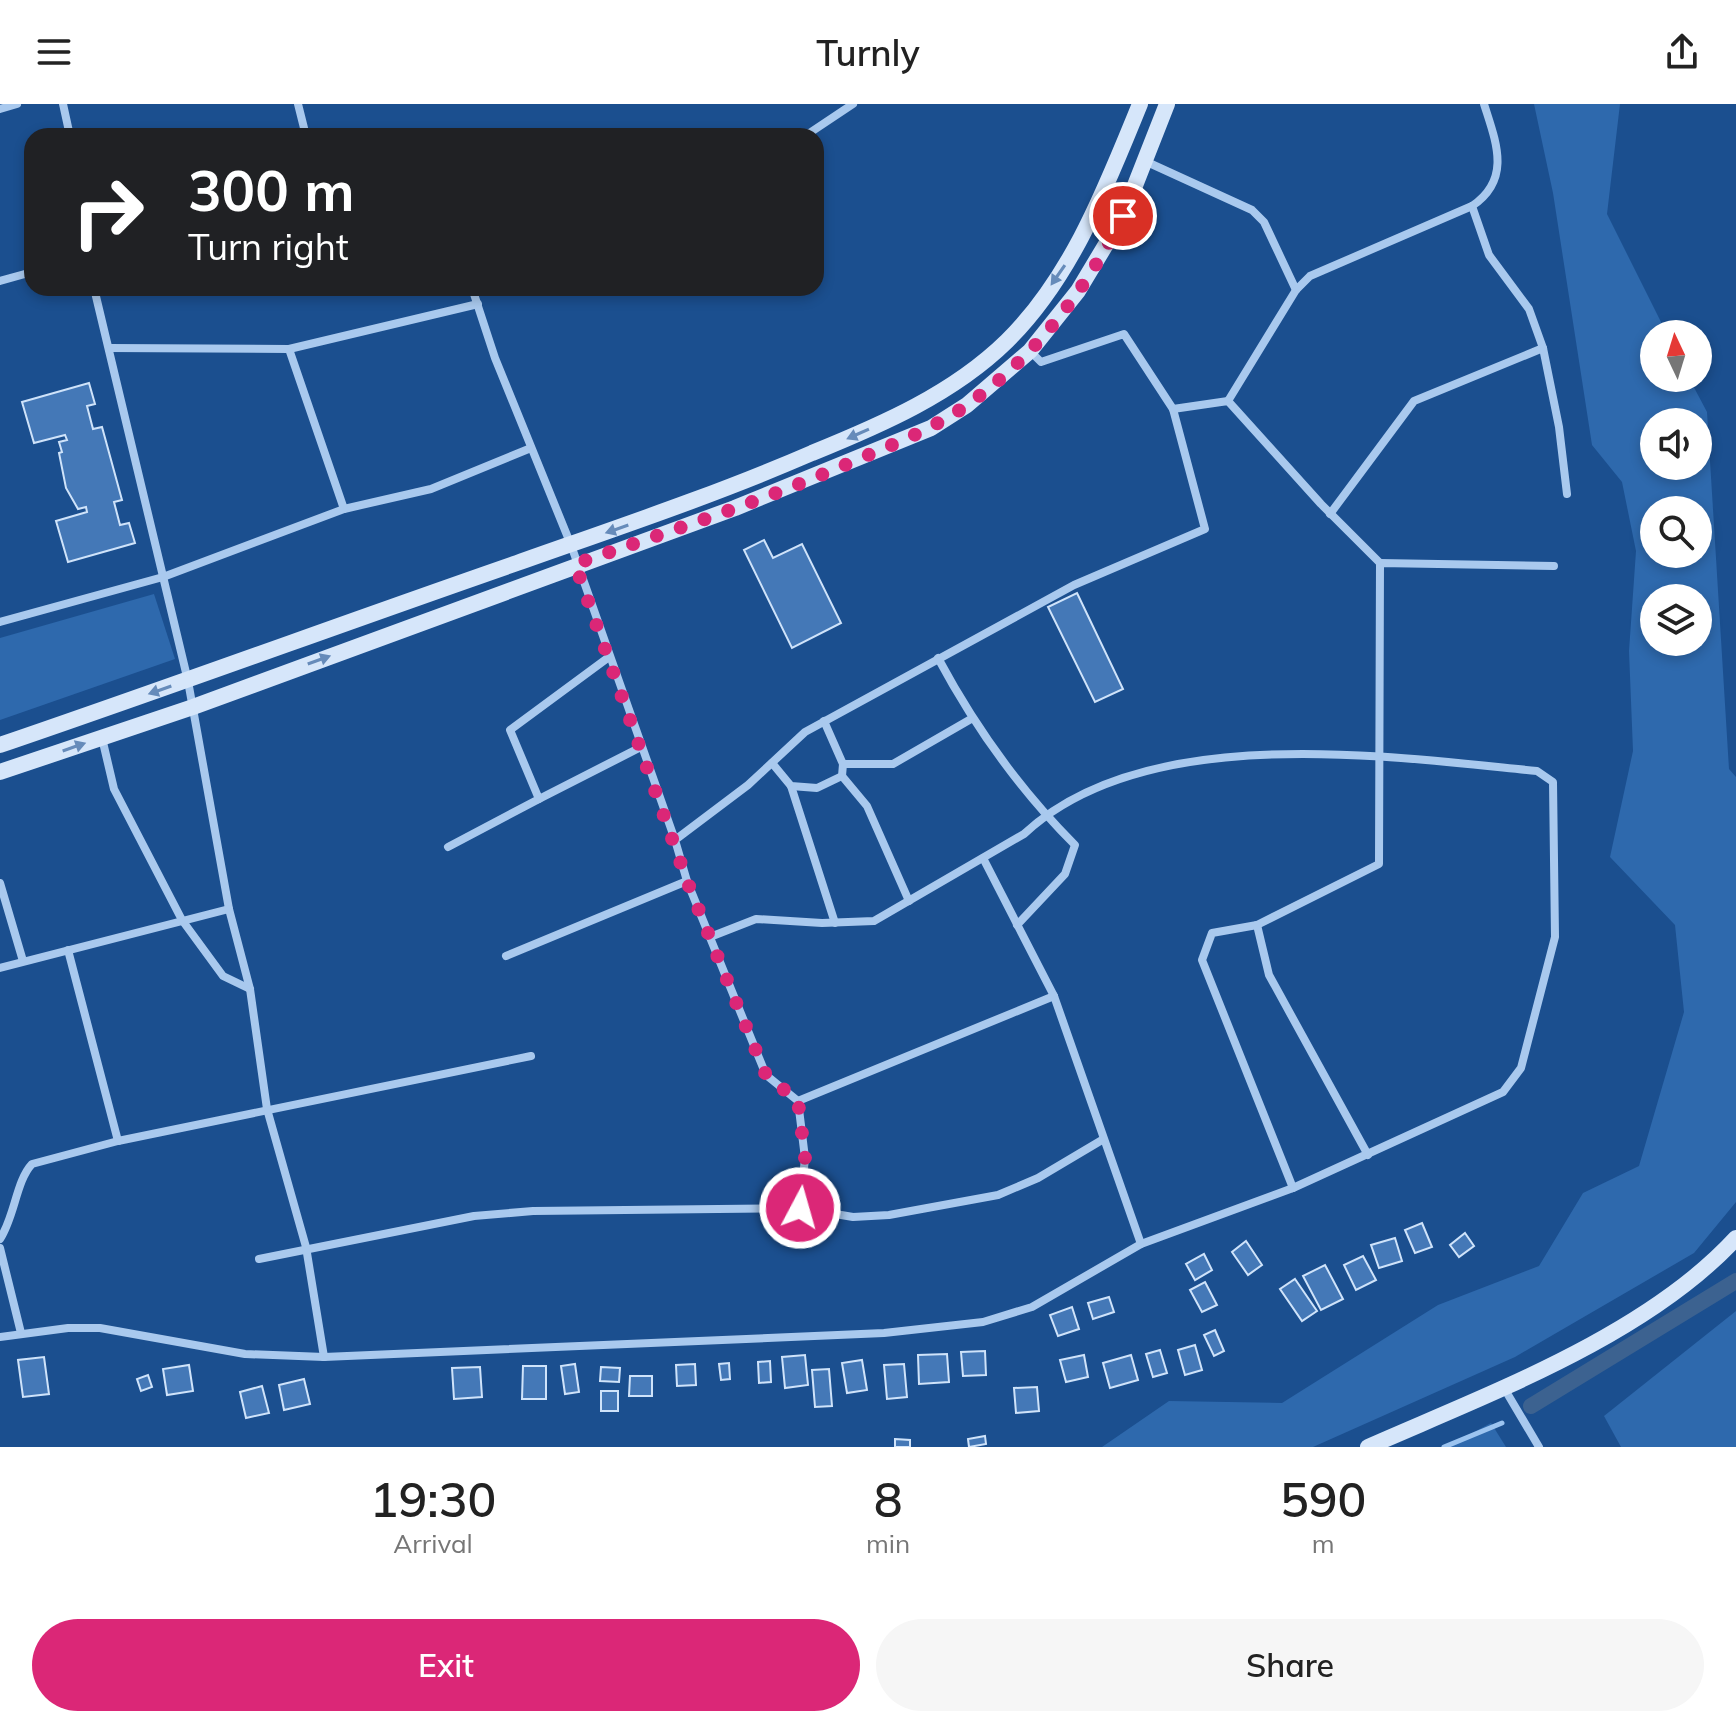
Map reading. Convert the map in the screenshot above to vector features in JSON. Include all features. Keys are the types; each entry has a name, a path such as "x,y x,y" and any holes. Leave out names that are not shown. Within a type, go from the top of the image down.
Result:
{"street":[{"path":"0,109 17,104"},
{"path":"63,104 68,128"},
{"path":"298,104 304,128"},
{"path":"817,128 853,104"},
{"path":"0,745 700,501 860,433 931,398 1005,343 1033,313 1070,258 1140,104"},
{"path":"0,772 193,707 575,564 735,508 931,428 978,396 1030,351 1107,249 1147,162 1167,104"},
{"path":"1228,401 1296,290 1310,276 1472,206 1490,188 1500,163 1484,104"},
{"path":"1147,162 1252,210 1264,222 1296,290"},
{"path":"1472,206 1489,255 1529,309 1543,348 1559,427 1567,494"},
{"path":"0,281 24,274"},
{"path":"96,296 188,681 229,909 250,989 267,1109 306,1247 324,1357"},
{"path":"475,296 531,448 571,545 575,564 687,881 766,1075 798,1101 805,1158 800,1208"},
{"path":"109,348 289,349 478,304"},
{"path":"675,840 772,763 805,732 1074,585 1205,529 1173,409 1124,334 1041,362 1030,351"},
{"path":"1330,514 1414,401 1543,348"},
{"path":"289,349 344,509"},
{"path":"1173,409 1228,401"},
{"path":"1228,401 1330,514 1380,563 1554,566"},
{"path":"0,622 163,577 344,509 431,489 531,448"},
{"path":"1293,1188 1202,960 1212,933 1257,925 1379,864 1380,563"},
{"path":"539,799 510,730 609,657"},
{"path":"938,658 971,719 1044,815 1075,845 1065,874 1017,925"},
{"path":"843,764 893,764 971,719"},
{"path":"824,721 843,764 842,776 867,806 909,901"},
{"path":"102,737 114,789 182,920 223,976 250,989"},
{"path":"448,847 641,747"},
{"path":"0,1337 100,1328 245,1354 324,1357 884,1333 983,1322 1032,1307 1141,1244 1293,1188 1503,1092 1521,1068 1555,937 1553,782 1537,771 1378,755 1262,755 1193,761 1084,793 1044,815 1024,834 874,921 835,923 756,919 710,937"},
{"path":"772,763 791,786 835,923"},
{"path":"791,786 817,788 842,776"},
{"path":"983,858 1054,996 1141,1244"},
{"path":"506,956 687,881"},
{"path":"0,883 23,961"},
{"path":"0,968 229,909"},
{"path":"1257,925 1269,975 1368,1155"},
{"path":"68,950 118,1141"},
{"path":"798,1101 1054,996"},
{"path":"0,1239 13,1215 22,1178 32,1164 118,1141 531,1056"},
{"path":"259,1259 306,1247 474,1216 533,1211 800,1208 870,1216 975,1200 1020,1187 1102,1140"},
{"path":"1368,1447 1572,1355 1634,1318 1713,1263 1736,1238"},
{"path":"0,1248 21,1333"},
{"path":"1504,1387 1539,1447"}],"shaded area":[{"path":"1534,104 1620,104 1607,214 1660,320 1640,320 1640,392 1696,392 1705,408 1640,408 1640,480 1711,480 1729,769 1736,777 1736,1202 1694,1253 1515,1357 1313,1447 1102,1447 1169,1401 1282,1403 1438,1305 1539,1266 1583,1193 1639,1166 1684,1012 1675,925 1610,857 1633,751 1629,651 1636,551 1622,482 1592,445 1553,193"},
{"path":"154,594 175,659 0,720 0,638"},
{"path":"1736,1311 1736,1447 1621,1447 1604,1416"},
{"path":"1491,1423 1506,1447 1446,1447"}],"building":[{"path":"89,383 95,404 87,406 93,429 102,427 122,500 114,502 120,525 129,523 135,543 68,562 56,521 87,512 86,507 78,509 66,488 59,442 67,440 65,435 34,443 22,402"},
{"path":"764,540 773,558 802,544 841,623 792,648 744,550"},
{"path":"1077,593 1123,689 1095,702 1048,607"},
{"path":"1422,1223 1432,1247 1415,1253 1405,1230"},
{"path":"1465,1233 1474,1246 1459,1257 1450,1245"},
{"path":"1395,1238 1402,1261 1379,1268 1371,1245"},
{"path":"1246,1241 1262,1265 1248,1275 1232,1252"},
{"path":"1204,1254 1212,1270 1195,1280 1186,1264"},
{"path":"1363,1256 1376,1280 1356,1290 1344,1265"},
{"path":"1325,1265 1343,1299 1321,1310 1303,1276"},
{"path":"1295,1279 1317,1311 1302,1321 1280,1289"},
{"path":"1205,1282 1217,1305 1202,1312 1190,1290"},
{"path":"1109,1297 1114,1312 1093,1319 1088,1303"},
{"path":"1072,1307 1079,1329 1058,1336 1050,1315"},
{"path":"1215,1330 1224,1351 1214,1356 1204,1335"},
{"path":"1195,1345 1202,1370 1185,1375 1178,1350"},
{"path":"1160,1350 1167,1373 1153,1377 1146,1354"},
{"path":"985,1351 986,1375 963,1376 961,1352"},
{"path":"947,1354 949,1382 919,1384 918,1355"},
{"path":"805,1355 808,1385 785,1388 782,1357"},
{"path":"1084,1355 1088,1377 1066,1382 1060,1360"},
{"path":"1131,1355 1138,1380 1110,1388 1103,1363"},
{"path":"44,1357 49,1394 23,1397 18,1360"},
{"path":"862,1360 867,1390 847,1393 842,1363"},
{"path":"770,1361 771,1382 759,1383 758,1362"},
{"path":"729,1363 730,1379 721,1380 719,1364"},
{"path":"575,1364 579,1392 565,1394 561,1366"},
{"path":"695,1364 696,1385 677,1386 676,1365"},
{"path":"904,1364 907,1397 887,1399 884,1365"},
{"path":"189,1365 193,1391 167,1395 163,1369"},
{"path":"523,1366 546,1366 546,1399 522,1399"},
{"path":"480,1367 482,1397 454,1399 452,1368"},
{"path":"601,1367 620,1368 619,1382 600,1381"},
{"path":"829,1369 832,1406 815,1407 812,1370"},
{"path":"148,1375 152,1387 141,1391 137,1379"},
{"path":"630,1376 652,1376 652,1396 629,1396"},
{"path":"304,1379 310,1404 284,1410 279,1385"},
{"path":"262,1386 269,1413 246,1418 240,1392"},
{"path":"1037,1387 1039,1411 1016,1413 1014,1388"},
{"path":"601,1391 618,1391 618,1411 601,1411"},
{"path":"985,1436 986,1444 969,1447 968,1439"},
{"path":"895,1439 910,1440 910,1447 895,1447"}],"waterway":[{"path":"1531,1406 1736,1281"},
{"path":"1444,1447 1502,1423"}],"route":[{"path":"800,1208 805,1158 798,1101 766,1075 687,881 575,564 735,508 837,469 931,428 1001,379 1045,336 1107,249 1123,216"}]}
